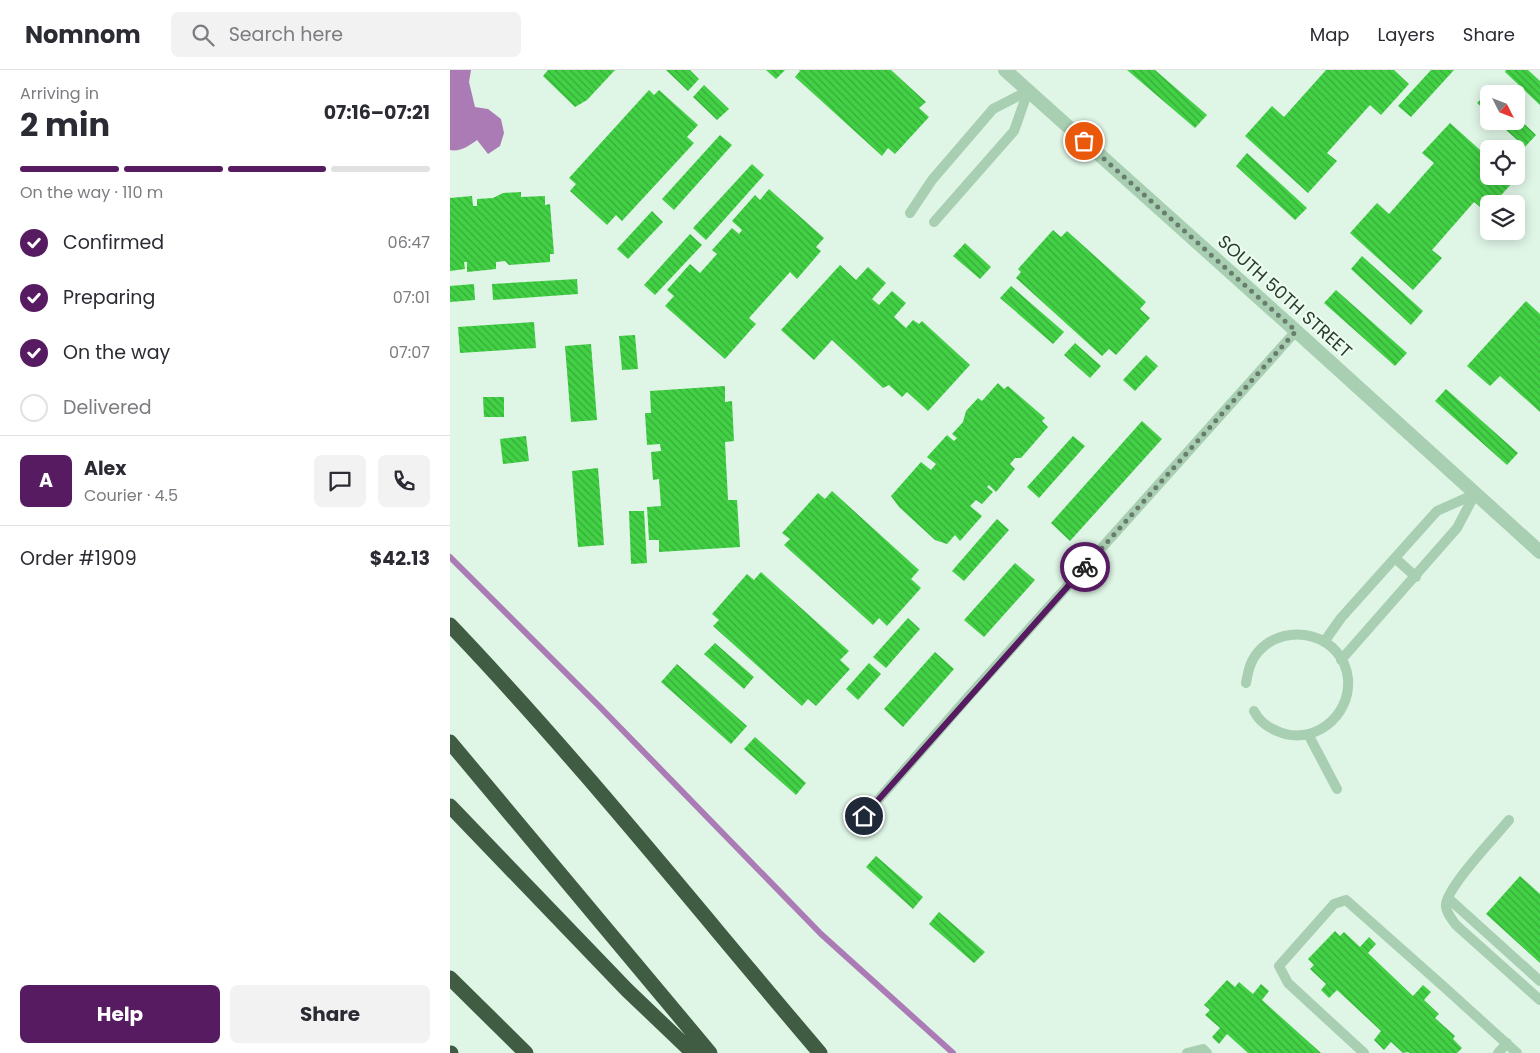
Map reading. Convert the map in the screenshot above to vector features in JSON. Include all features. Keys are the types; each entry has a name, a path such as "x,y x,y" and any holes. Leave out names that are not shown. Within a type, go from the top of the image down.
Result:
{"highway":[{"path":"450,625 594,785 820,1053"},
{"path":"450,742 710,1053"},
{"path":"450,806 627,990 693,1053"},
{"path":"450,978 526,1053"}],"street":[{"name":"SOUTH 50TH STREET","path":"1005,70 1540,552"}],"lane":[{"path":"910,214 932,180 993,110 1028,90"},
{"path":"934,222 1014,131 1028,90"},
{"path":"864,816 1296,331"},
{"path":"1324,642 1341,618 1436,511 1475,494"},
{"path":"1341,660 1416,577 1457,528 1475,494"},
{"path":"1395,558 1416,577"},
{"path":"1246,683 1249,666 1258,652 1271,641 1287,635 1304,634 1320,639 1334,649 1341,660 1348,678 1347,695 1341,711 1330,724 1316,732 1299,736 1283,734 1268,727 1254,711"},
{"path":"1308,734 1337,789"},
{"path":"1509,820 1452,888 1446,905 1448,914 1456,925 1540,1000"},
{"path":"1448,898 1540,981"},
{"path":"1364,1053 1288,983 1279,966 1334,904 1346,900 1517,1053"},
{"path":"1498,1053 1507,1044"},
{"path":"1187,1053 1203,1049 1207,1053"}],"shaded area":[{"path":"450,70 471,70 469,82 475,107 488,109 501,119 504,133 500,146 488,154 477,140 461,149 450,150"}],"building":[{"path":"548,70 615,70 587,100 575,107 543,76"},
{"path":"666,70 690,70 699,79 688,91"},
{"path":"766,70 785,70 776,79"},
{"path":"799,70 891,70 926,102 919,108 929,117 895,154 888,148 882,156 795,77"},
{"path":"1127,70 1155,70 1207,115 1195,128"},
{"path":"1326,70 1394,70 1409,84 1381,115 1370,105 1327,153 1337,161 1308,193 1245,136 1272,106 1284,117"},
{"path":"1431,70 1454,70 1411,117 1398,106"},
{"path":"1506,70 1528,70 1540,81 1540,105 1525,91 1525,85 1519,85 1505,72"},
{"path":"704,85 729,109 717,120 693,97"},
{"path":"649,90 654,95 659,90 698,125 687,137 694,143 622,221 616,215 607,225 570,191 576,184 569,178"},
{"path":"1450,123 1480,150 1480,185 1510,185 1501,195 1480,195 1480,207 1474,202 1432,250 1442,258 1413,290 1350,233 1377,203 1389,214 1434,163 1422,153"},
{"path":"1525,125 1536,135 1525,147 1525,140 1517,140 1506,130 1525,130"},
{"path":"720,135 732,145 674,210 662,199"},
{"path":"1247,153 1307,208 1295,220 1236,166"},
{"path":"752,164 764,175 706,240 693,228"},
{"path":"769,189 824,238 816,247 821,251 797,279 790,272 749,318 756,324 725,359 665,306 674,296 667,290 690,264 700,273 717,254 712,250 732,228 739,234 742,230 732,221 755,195 760,200"},
{"path":"521,192 521,197 545,196 545,205 550,204 554,254 550,254 550,262 509,265 505,261 496,262 496,269 467,272 467,262 464,262 465,269 450,271 450,198 472,196 473,206 477,206 477,199 493,198 503,193"},
{"path":"652,211 663,222 628,259 617,249"},
{"path":"1053,230 1061,237 1067,231 1146,302 1140,309 1150,318 1116,355 1109,349 1102,356 1016,278 1021,272 1018,269"},
{"path":"690,234 702,245 655,295 644,285"},
{"path":"965,243 991,267 980,279 953,256"},
{"path":"1362,256 1423,311 1411,325 1351,269"},
{"path":"840,265 856,280 868,267 886,283 872,299 879,305 892,291 906,303 894,317 906,328 913,320 919,324 922,321 970,365 928,411 907,392 902,397 889,385 883,388 832,340 814,360 781,330"},
{"path":"577,279 578,294 493,300 492,284"},
{"path":"474,284 475,300 450,302 450,286"},
{"path":"1011,286 1064,332 1053,344 1000,298"},
{"path":"1336,290 1407,353 1395,366 1324,303"},
{"path":"1526,301 1540,314 1540,412 1500,376 1490,386 1467,366"},
{"path":"534,322 536,348 460,353 458,327"},
{"path":"635,335 638,369 622,370 619,336"},
{"path":"1075,343 1101,366 1090,378 1064,355"},
{"path":"591,344 597,420 571,422 565,346"},
{"path":"1146,355 1158,366 1135,391 1123,380"},
{"path":"998,383 1004,389 1008,386 1045,418 1042,421 1048,427 1021,458 1015,458 1010,464 1015,469 996,492 989,485 987,487 993,492 982,504 976,500 970,506 982,516 960,541 955,535 947,544 935,540 899,507 891,496 921,462 931,470 936,464 927,457 947,435 954,441 957,438 952,434 963,422 966,411 978,398 982,401"},
{"path":"725,386 725,402 732,401 734,441 725,442 728,500 737,500 740,547 659,552 659,540 649,540 647,507 661,506 659,479 653,480 651,452 661,451 660,444 647,445 645,413 651,413 650,391"},
{"path":"1446,389 1518,453 1507,465 1435,401"},
{"path":"483,397 504,397 504,417 484,417"},
{"path":"1142,421 1162,439 1070,541 1051,523"},
{"path":"526,436 529,461 503,464 500,439"},
{"path":"1073,436 1085,446 1039,498 1027,487"},
{"path":"598,468 604,545 578,547 572,471"},
{"path":"832,491 919,570 911,579 921,588 887,626 879,618 873,625 784,545 790,539 782,533 818,493 825,499"},
{"path":"629,511 644,511 647,563 631,564"},
{"path":"997,519 1009,530 964,581 952,571"},
{"path":"1015,563 1035,580 984,637 964,620"},
{"path":"761,572 849,651 840,660 850,669 816,706 808,699 802,706 713,626 719,620 712,614 747,574 754,580"},
{"path":"908,618 920,629 886,668 873,657"},
{"path":"715,643 754,677 744,689 704,654"},
{"path":"935,652 954,669 903,727 884,709"},
{"path":"869,663 881,674 858,700 846,689"},
{"path":"677,664 747,726 731,744 661,682"},
{"path":"755,737 806,783 796,795 744,749"},
{"path":"876,856 923,897 913,909 866,867"},
{"path":"1520,876 1540,894 1540,963 1486,914"},
{"path":"939,912 985,952 974,963 929,924"},
{"path":"1335,931 1340,936 1344,932 1360,947 1369,937 1376,944 1368,953 1413,996 1423,985 1431,992 1424,1000 1439,1014 1435,1018 1455,1036 1453,1039 1462,1048 1457,1053 1403,1053 1391,1042 1384,1050 1374,1040 1381,1031 1337,990 1329,998 1321,990 1326,984 1310,969 1314,965 1308,959"},
{"path":"1227,980 1235,987 1239,982 1253,994 1261,984 1269,991 1262,1000 1321,1053 1248,1053 1227,1034 1219,1044 1212,1037 1220,1028 1205,1015 1210,1010 1204,1005"}],"waterway":[{"path":"450,557 599,706 821,934 953,1053"}],"way so far":[{"path":"1084,141 1296,331 1085,567"}],"route":[{"path":"864,816 1085,567"}]}
